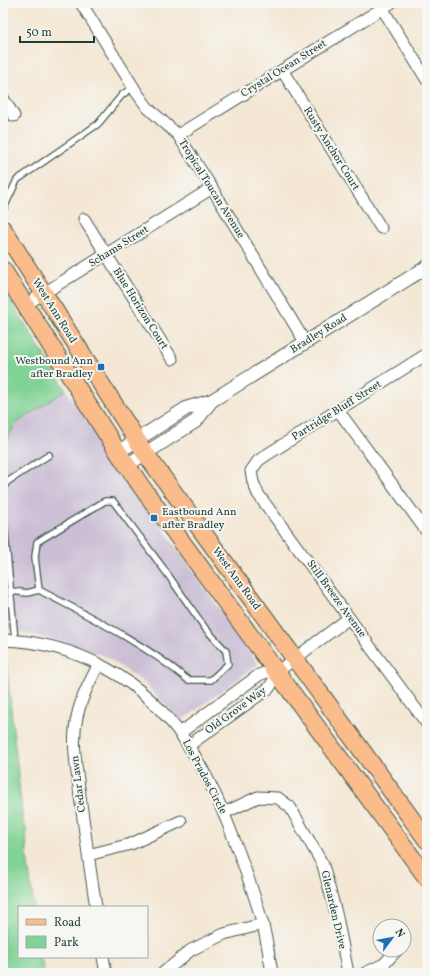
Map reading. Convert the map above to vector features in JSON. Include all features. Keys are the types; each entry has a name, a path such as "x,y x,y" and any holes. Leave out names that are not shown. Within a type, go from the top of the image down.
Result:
{"main road":[{"name":"West Ann Road","path":"3,229 140,446 427,840"},
{"name":"West Ann Road","path":"3,270 122,458 427,878"}],"street":[{"name":"Tropical Toucan Avenue","path":"81,3 133,87 148,108 178,135 212,188 305,342"},
{"name":"Crystal Ocean Street","path":"178,135 387,6"},
{"path":"387,6 427,80"},
{"name":"Rusty Anchor Court","path":"282,70 381,228"},
{"path":"3,98 14,116"},
{"name":"Schams Street","path":"25,305 212,188"},
{"name":"Blue Horizon Court","path":"84,219 172,359"},
{"name":"Bradley Road","path":"122,458 140,446 187,408 211,401 427,267"},
{"name":"Partridge Bluff Street","path":"251,471 258,461 427,354"},
{"path":"338,410 427,532"},
{"name":"Still Breeze Avenue","path":"251,471 253,482 258,494 427,724"},
{"name":"Old Grove Way","path":"188,746 268,688 274,680 277,672 349,618"},
{"name":"Los Prados Circle","path":"3,640 38,643 62,649 99,664 118,675 147,697 164,713 188,746 205,775 224,813 263,924 272,973"},
{"name":"Cedar Lawn","path":"96,906 75,753 75,728 80,705 99,664"},
{"name":"Old Grove Way","path":"180,733 259,675 268,672 277,672"},
{"name":"Glenarden Drive","path":"224,813 258,797 278,798 290,807 323,865 337,918 348,973"},
{"path":"88,855 131,844 182,821"},
{"path":"163,973 191,950 224,934 263,924"},
{"path":"103,958 106,973"},
{"path":"365,973 384,964 390,958"}],"lane":[{"path":"3,210 17,180 98,124 122,95 133,87"},
{"path":"3,489 7,482 49,455"},
{"path":"11,591 27,593 39,590 126,638 170,665 188,680 211,680 228,664 226,651 205,628 166,572 113,501 105,501 37,542 35,557 39,590"},
{"path":"3,511 15,640"}],"shaded area":[{"path":"66,390 258,664 181,721 143,682 105,656 78,646 4,628 3,449 15,424"}],"green space":[{"path":"3,289 66,390 15,424 3,449"},
{"path":"3,599 5,652 23,822 26,829 27,857 34,906 18,906 18,958 41,958 44,973 3,973"}],"place":[{"name":"Westbound Ann after Bradley","path":"101,367"},
{"name":"Eastbound Ann after Bradley","path":"154,518"}]}
